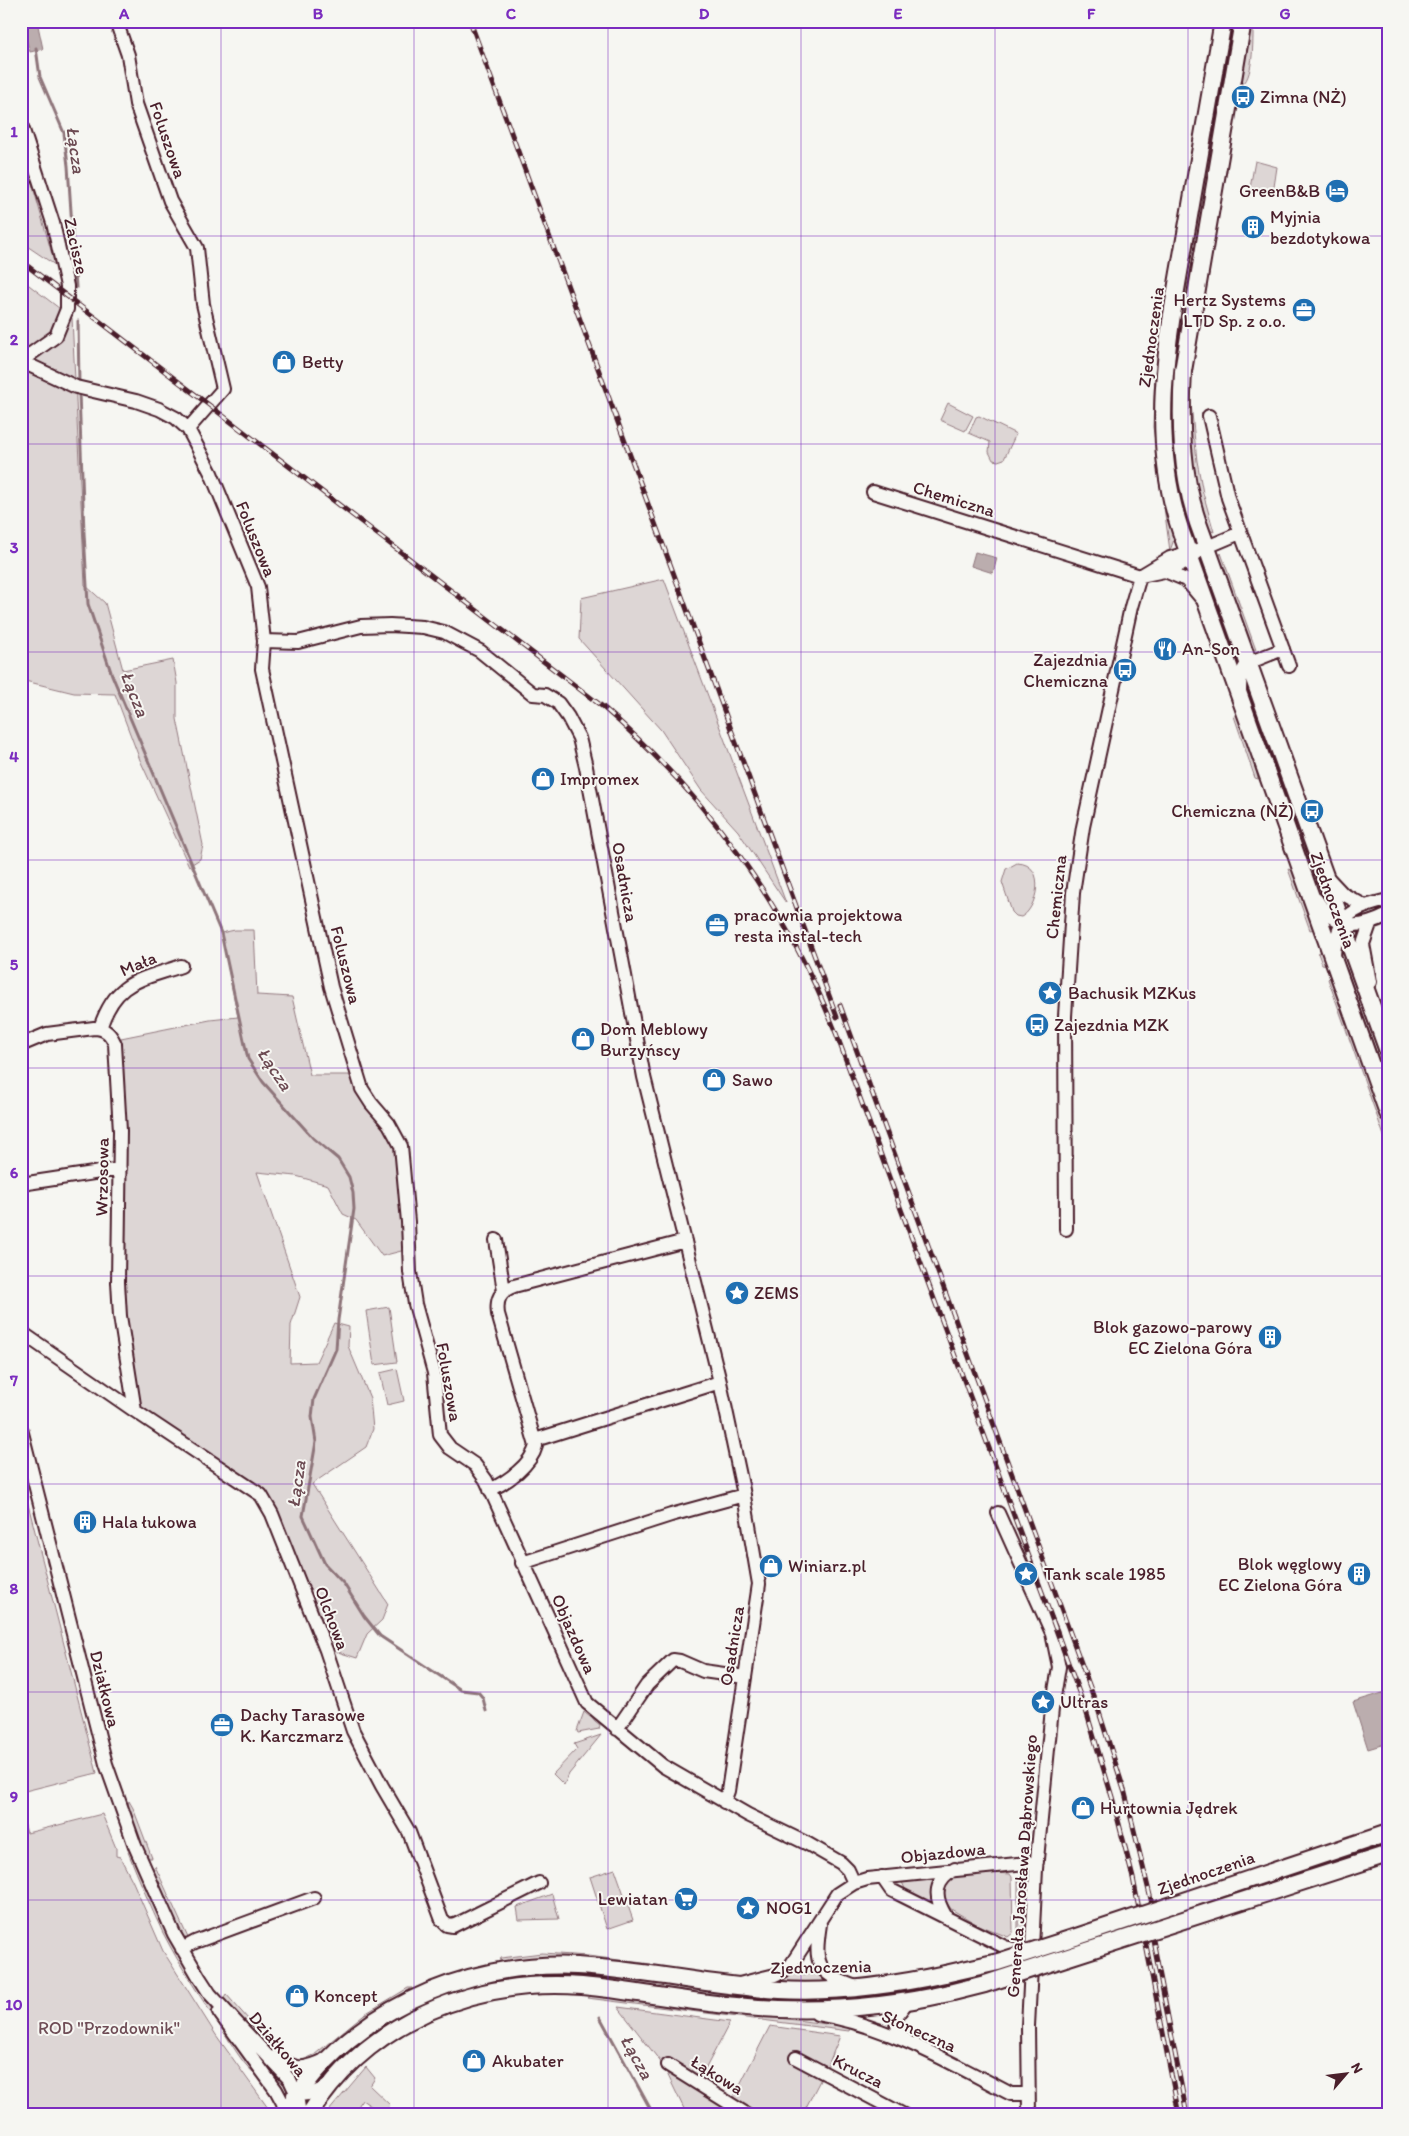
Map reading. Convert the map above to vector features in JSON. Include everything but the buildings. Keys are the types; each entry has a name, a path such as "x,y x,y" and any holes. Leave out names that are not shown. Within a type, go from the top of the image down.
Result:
{"main road":[{"name":"Zjednoczenia","path":"1223,21 1164,372 1162,436 1166,469 1177,522 1388,1113"},
{"name":"Zjednoczenia","path":"1243,21 1183,371 1181,404 1184,462 1194,511 1205,543 1388,1051"},
{"name":"Zjednoczenia","path":"285,2115 297,2095 331,2056 365,2028 410,2000 440,1987 507,1970 528,1967 579,1966 734,1986 781,1990 858,1988 900,1983 998,1962 1388,1833"},
{"name":"Zjednoczenia","path":"309,2115 329,2085 358,2054 387,2034 437,2008 468,1997 500,1989 527,1986 582,1986 745,2007 817,2011 907,2002 985,1984 1388,1854"}],"street":[{"name":"Foluszowa","path":"116,21 128,55 136,104 170,201 197,248 203,304 223,389 188,428"},
{"name":"Zacisze","path":"21,124 53,222 67,286 67,310 56,336 21,362"},
{"name":"Foluszowa","path":"21,362 81,389 136,401 159,409 176,418 188,428 211,473 258,587 264,640 262,669 331,986 362,1088 370,1103 392,1129 401,1146 411,1281 420,1324 434,1373 440,1435 450,1448 475,1465 481,1472 490,1490"},
{"path":"1209,416 1228,498 1289,666"},
{"name":"Chemiczna","path":"874,492 1140,576 1167,572 1180,566 1189,555 1205,543"},
{"path":"1205,543 1240,533"},
{"name":"Chemiczna","path":"1066,1229 1065,1016 1073,893 1085,817 1131,606 1140,576 1170,558 1189,555"},
{"path":"1167,572 1186,580 1208,609"},
{"name":"Osadnicza","path":"264,640 298,642 361,626 414,626 444,632 480,651 533,694 545,695 558,704 568,717 579,738 586,766 640,1056 720,1382 744,1495 759,1584 728,1791 724,1802"},
{"path":"1223,652 1237,662 1248,663 1282,649"},
{"name":"Zjednoczenia","path":"1241,701 1240,680 1244,667 1248,663"},
{"path":"1324,872 1343,894 1363,905"},
{"path":"1306,883 1329,916 1342,923 1355,925 1370,924 1388,915"},
{"path":"1334,963 1336,936 1342,923 1350,914 1363,905 1388,900"},
{"path":"1370,924 1363,944 1380,1030"},
{"name":"Mała","path":"100,1028 110,1004 121,989 132,983 181,966"},
{"path":"23,1044 47,1034 100,1028"},
{"name":"Wrzosowa","path":"100,1028 110,1034 116,1044 120,1131 120,1316 135,1411"},
{"path":"21,1184 120,1169"},
{"path":"496,1240 504,1291"},
{"path":"490,1490 500,1486 527,1463 534,1454 536,1446 498,1314 496,1304 500,1295 514,1286 685,1241"},
{"name":"Olchowa","path":"21,1332 261,1495 272,1514 326,1650 353,1731 409,1832 442,1920 447,1925 453,1926 539,1883"},
{"path":"535,1440 720,1382"},
{"name":"Działkowa","path":"21,1429 106,1764 135,1846 182,1949 210,1994 218,2011 276,2090 283,2104 285,2115"},
{"name":"Objazdowa","path":"490,1490 584,1699 617,1729 663,1766 748,1816 808,1844 841,1863 848,1870 854,1882"},
{"path":"522,1563 671,1515 744,1495"},
{"name":"Generała Jarosława Dąbrowskiego","path":"998,1513 1052,1633 1059,1667 1052,1709 1037,1862 1028,2026 1029,2115"},
{"path":"617,1729 647,1685 673,1660 680,1660 703,1671 745,1677"},
{"name":"Objazdowa","path":"734,1986 775,1975 789,1968 837,1894 854,1882 955,1869 1037,1862"},
{"path":"944,1915 937,1898 938,1888 941,1880 955,1869"},
{"path":"882,1877 891,1890 1005,1947 1018,1950 1032,1949"},
{"path":"182,1949 195,1942 314,1898"},
{"name":"Objazdowa","path":"820,1922 816,1947 820,1964 835,1979 858,1988"},
{"name":"Działkowa","path":"210,1994 290,2080 297,2095 300,2115"},
{"path":"907,2002 897,2013 895,2023 898,2032 907,2041"},
{"name":"Słoneczna","path":"792,2010 857,2023 907,2041 1011,2094 1028,2094"},
{"path":"266,2052 288,2064 304,2068 331,2056"},
{"name":"Krucza","path":"796,2058 904,2115"},
{"name":"Łąkowa","path":"668,2065 748,2115"},
{"name":"Działkowa","path":"276,2090 283,2094 297,2095 321,2091 329,2085"}],"green space":[{"path":"1228,21 1233,21 1224,97 1210,170 1209,163 1219,105"},
{"path":"1249,21 1253,21 1252,55 1247,79 1243,84 1241,66"},
{"path":"21,144 55,265 21,242"},
{"path":"1255,161 1277,167 1274,187 1269,193 1250,188"},
{"path":"1203,207 1176,396 1175,466 1177,484 1190,536 1185,532 1167,426 1177,322 1189,278"},
{"path":"21,279 72,318 85,585 105,603 123,670 173,660 177,683 177,719 203,845 200,859 189,866 140,760 115,694 74,693 21,680"},
{"path":"1169,289 1165,325 1175,536 1170,551 1153,427 1155,371"},
{"path":"1189,395 1197,461 1203,493 1214,532 1209,530 1194,490"},
{"path":"948,403 973,416 965,431 940,420"},
{"path":"979,416 1016,434 1004,459 993,460 989,452 990,442 969,433 976,417"},
{"path":"1221,553 1256,650 1250,647 1218,560"},
{"path":"664,579 786,903 738,831 701,790 661,730 579,639 581,598"},
{"path":"1258,706 1328,907 1322,901 1253,707"},
{"path":"1238,711 1251,747 1258,779 1255,778 1234,716"},
{"path":"1017,863 1027,865 1033,871 1037,888 1031,906 1021,917 1016,916 1012,912 1002,882 1006,869"},
{"path":"1288,869 1294,871 1329,965 1322,964 1318,953 1322,951 1314,929 1310,930"},
{"path":"235,930 254,930 257,995 292,997 310,1075 349,1075 366,1102 394,1138 405,1250 382,1256 356,1220 343,1214 328,1185 296,1176 257,1172 300,1297 291,1325 290,1363 316,1362 334,1323 349,1327 348,1346 370,1398 373,1429 366,1447 312,1484 388,1604 382,1620 367,1634 357,1658 328,1649 281,1535 252,1492 121,1408 132,1386 122,1290 126,1146 121,1038 210,1020 238,1017 221,933"},
{"path":"1350,969 1388,1069 1388,1084 1347,970"},
{"path":"1332,975 1388,1130 1388,1147 1328,979"},
{"path":"389,1307 397,1362 374,1365 366,1311"},
{"path":"397,1369 404,1401 387,1405 380,1373"},
{"path":"21,1477 97,1773 21,1792"},
{"path":"584,1712 600,1725 599,1729 578,1733 577,1731"},
{"path":"601,1735 569,1774 564,1785 553,1774 577,1749 574,1744"},
{"path":"129,1801 152,1858 146,1858 127,1808"},
{"name":"ROD \"Przodownik\"","path":"21,1812 27,1833 102,1814 116,1848 116,1856 120,1857 133,1882 163,1951 216,2035 268,2108 265,2115 21,2115"},
{"path":"130,1851 198,1987 258,2075 240,2057 177,1959 149,1903 128,1852"},
{"path":"155,1866 189,1940 183,1938 152,1870"},
{"path":"615,1869 633,1920 607,1929 590,1877"},
{"path":"1010,1874 1012,1877 1013,1933 1008,1937 978,1925 951,1909 944,1898 945,1885 950,1878 958,1875"},
{"path":"937,1877 933,1906 907,1893 901,1880"},
{"path":"1018,1880 1027,1893 1026,1924 1025,1928 1018,1934"},
{"path":"552,1894 559,1919 519,1920 517,1907"},
{"path":"542,1953 588,1956 651,1964 650,1967 498,1966 501,1958"},
{"path":"586,1972 907,1988 889,1997 810,2005 502,1984 500,1977 527,1973"},
{"path":"790,1974 819,1974 825,1983 782,1983"},
{"path":"490,1979 491,1985 468,1991 316,2084 354,2046 399,2014 438,1995"},
{"path":"408,1988 412,1988 366,2017 315,2058 296,2063 314,2055 363,2015"},
{"path":"226,1994 270,2044 285,2053 286,2059 259,2039 223,1999"},
{"path":"593,1994 850,2027 849,2031 587,1998"},
{"path":"618,2007 730,2022 698,2083 731,2102 770,2026 840,2036 828,2065 802,2115 687,2115 663,2065"},
{"path":"366,2067 375,2078 370,2086 390,2105 383,2114 362,2100 353,2115 332,2115 328,2112"}],"shaded area":[{"path":"21,21 37,21 43,49 30,52"},
{"path":"975,552 997,558 993,573 971,566"},
{"path":"1386,1692 1388,1697 1388,1743 1368,1749 1353,1702"}],"waterway":[{"name":"Łącza","path":"36,48 40,77 64,133 76,288"},
{"name":"Łącza","path":"78,321 79,386"},
{"name":"Łącza","path":"79,392 88,604 112,675 221,933 248,1059 263,1082 313,1138 338,1159 349,1177 353,1193 354,1209 338,1320 336,1349 314,1399 312,1417 316,1442 303,1516 325,1564 344,1584 364,1616 380,1636 461,1690 478,1692 483,1698 486,1711"},
{"name":"Łącza","path":"600,2017 651,2110"}],"railway":[{"path":"470,21 837,1017"},
{"path":"21,261 603,707 641,742 709,816 739,855 767,897 815,985 836,1033 1087,1714 1112,1797 1133,1878 1179,2115"},
{"path":"840,1005 1098,1709 1125,1793 1155,1916"},
{"path":"1147,1909 1187,2115"}],"place":[{"name":"Zimna (NŻ)","path":"1243,97"},
{"name":"GreenB&B","path":"1337,191"},
{"name":"Myjnia bezdotykowa","path":"1253,227"},
{"name":"Hertz Systems LTD Sp. z o.o.","path":"1304,310"},
{"name":"Betty","path":"284,362"},
{"name":"An-Son","path":"1165,649"},
{"name":"Zajezdnia Chemiczna","path":"1125,670"},
{"name":"Impromex","path":"543,779"},
{"name":"Chemiczna (NŻ)","path":"1312,811"},
{"name":"pracownia projektowa resta instal-tech","path":"717,925"},
{"name":"Bachusik MZKus","path":"1050,993"},
{"name":"Zajezdnia MZK","path":"1037,1025"},
{"name":"Dom Meblowy Burzyńscy","path":"583,1039"},
{"name":"Sawo","path":"714,1080"},
{"name":"ZEMS","path":"737,1293"},
{"name":"Blok gazowo-parowy EC Zielona Góra","path":"1270,1337"},
{"name":"Hala łukowa","path":"85,1522"},
{"name":"Winiarz.pl","path":"771,1566"},
{"name":"Tank scale 1985","path":"1026,1574"},
{"name":"Blok węglowy EC Zielona Góra","path":"1359,1574"},
{"name":"Ultras","path":"1043,1702"},
{"name":"Dachy Tarasowe K. Karczmarz","path":"222,1725"},
{"name":"Hurtownia Jędrek","path":"1083,1808"},
{"name":"Lewiatan","path":"686,1899"},
{"name":"NOG1","path":"748,1908"},
{"name":"Koncept","path":"297,1996"},
{"name":"Akubater","path":"474,2061"}]}
